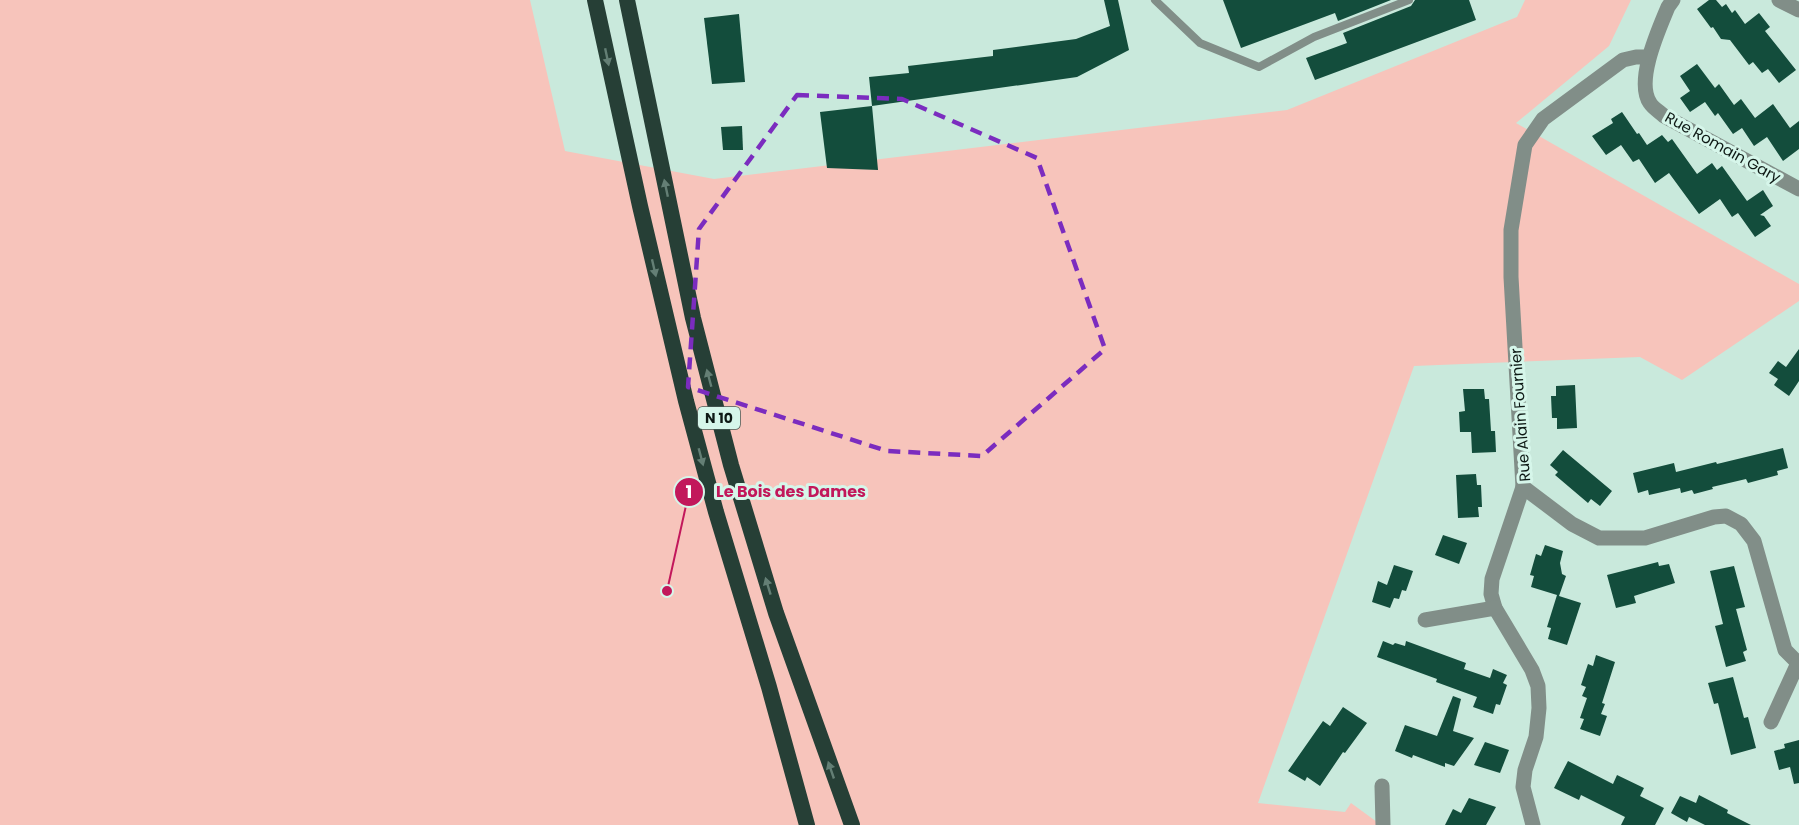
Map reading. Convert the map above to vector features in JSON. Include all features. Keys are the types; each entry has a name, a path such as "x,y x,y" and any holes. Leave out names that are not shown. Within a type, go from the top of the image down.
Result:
{"highway":[{"name":"N 10","path":"595,0 686,401 716,512 769,687 819,825"},
{"name":"N 10","path":"627,0 693,318 731,465 776,613 852,825"},
{"path":"769,687 807,825"}],"street":[{"name":"Rue Romain Gary","path":"1673,0 1648,57 1645,90 1649,102 1664,116 1799,189"},
{"path":"1779,0 1799,10"},
{"name":"Rue Alain Fournier","path":"1648,57 1623,60 1543,119 1526,145 1511,230 1510,277 1523,487 1572,524 1599,538 1645,538 1726,516 1741,524 1754,541 1785,650 1799,664"},
{"path":"1523,487 1492,579 1491,594 1495,608 1532,669 1538,686 1539,708 1536,736 1525,770 1523,787 1533,825"},
{"path":"1425,620 1495,608"},
{"path":"1771,722 1799,664"},
{"path":"1382,786 1383,825"}],"lane":[{"path":"1155,0 1200,43 1259,67 1314,37 1409,0"}],"highlighted area":[{"path":"797,95 902,99 1037,158 1105,349 982,456 887,451 688,387 699,229"}],"shaded area":[{"path":"0,0 530,0 565,151 714,179 1287,110 1517,17 1525,0 1631,0 1609,46 1516,123 1799,284 1799,301 1682,380 1640,357 1414,366 1258,803 1345,812 1351,803 1377,822 1377,825 0,825"}],"building":[{"path":"1104,0 1118,0 1129,50 1077,77 872,106 869,77 909,73 908,66 993,56 993,50 1076,39 1110,26"},
{"path":"1223,0 1391,0 1338,21 1335,13 1241,48"},
{"path":"1415,0 1469,0 1476,20 1315,80 1306,58 1347,43 1343,33 1411,6"},
{"path":"1709,0 1716,0 1722,7 1726,4 1732,13 1735,10 1745,24 1759,13 1770,27 1765,31 1796,70 1779,83 1768,69 1762,73 1753,62 1749,65 1730,40 1721,39 1697,9"},
{"path":"739,14 745,82 712,84 704,18"},
{"path":"1697,64 1715,88 1719,84 1734,105 1741,99 1755,118 1773,104 1790,128 1799,121 1799,149 1783,161 1767,137 1754,146 1742,128 1733,134 1718,113 1715,116 1705,102 1690,112 1680,98 1690,91 1680,76"},
{"path":"872,106 878,170 827,168 820,112"},
{"path":"1622,112 1647,145 1662,135 1668,142 1672,139 1697,174 1712,163 1717,170 1722,166 1747,201 1763,190 1773,206 1760,215 1764,216 1771,226 1755,237 1738,213 1732,217 1720,199 1699,214 1669,173 1655,183 1639,159 1633,162 1621,145 1606,155 1592,136 1613,123 1611,119"},
{"path":"742,126 743,150 723,150 721,127"},
{"path":"1799,349 1799,381 1789,396 1774,385 1778,379 1769,373 1778,361 1786,367"},
{"path":"1575,385 1577,428 1557,429 1557,418 1552,418 1551,396 1556,396 1556,386"},
{"path":"1463,389 1484,389 1485,399 1489,399 1491,431 1495,431 1496,452 1472,453 1471,432 1460,432 1459,412 1465,411"},
{"path":"1783,448 1788,468 1777,471 1778,475 1748,483 1746,479 1694,494 1692,490 1681,493 1680,488 1649,495 1648,490 1638,493 1633,473 1674,463 1676,472"},
{"path":"1563,450 1612,491 1600,506 1591,499 1588,503 1555,475 1558,472 1550,465"},
{"path":"1476,474 1477,485 1481,485 1482,507 1478,507 1479,517 1458,518 1456,475"},
{"path":"1443,535 1467,543 1459,564 1435,555"},
{"path":"1545,545 1563,551 1560,563 1562,574 1566,576 1559,596 1581,603 1567,645 1548,639 1551,628 1547,627 1557,595 1531,587 1534,576 1530,575 1536,554 1541,556"},
{"path":"1658,562 1659,566 1669,564 1675,583 1634,596 1636,603 1616,608 1607,575"},
{"path":"1394,565 1413,571 1406,591 1402,590 1399,599 1394,598 1390,608 1372,602 1378,581 1387,585"},
{"path":"1734,566 1745,607 1736,609 1747,650 1743,652 1746,661 1726,667 1715,626 1723,624 1710,571"},
{"path":"1383,641 1405,646 1406,641 1466,663 1464,669 1490,678 1493,669 1507,675 1503,683 1507,685 1500,705 1496,704 1493,714 1473,707 1477,697 1436,682 1437,679 1377,657"},
{"path":"1596,655 1615,662 1602,703 1605,704 1601,714 1607,716 1600,736 1580,729 1584,719 1580,718 1587,698 1582,696 1586,687 1581,685 1588,664 1593,666"},
{"path":"1733,677 1744,718 1748,717 1756,748 1731,755 1718,703 1714,704 1708,683"},
{"path":"1453,696 1461,699 1453,731 1474,738 1454,766 1445,763 1445,767 1395,751 1405,725 1437,736"},
{"path":"1343,707 1367,723 1345,753 1343,752 1320,786 1307,777 1305,781 1288,771 1323,721 1330,726"},
{"path":"1799,740 1799,783 1794,784 1790,767 1779,770 1774,751 1785,748 1784,744"},
{"path":"1485,742 1509,750 1500,773 1474,765"},
{"path":"1568,761 1613,784 1617,775 1644,788 1640,796 1664,808 1655,825 1621,825 1625,817 1581,795 1579,800 1554,788"},
{"path":"1699,795 1751,825 1705,825 1689,817 1687,822 1671,813 1680,796 1696,803"},
{"path":"1469,798 1496,807 1486,825 1445,825 1453,809 1461,813"}],"place":[{"name":"Le Bois des Dames","path":"667,591"}]}
